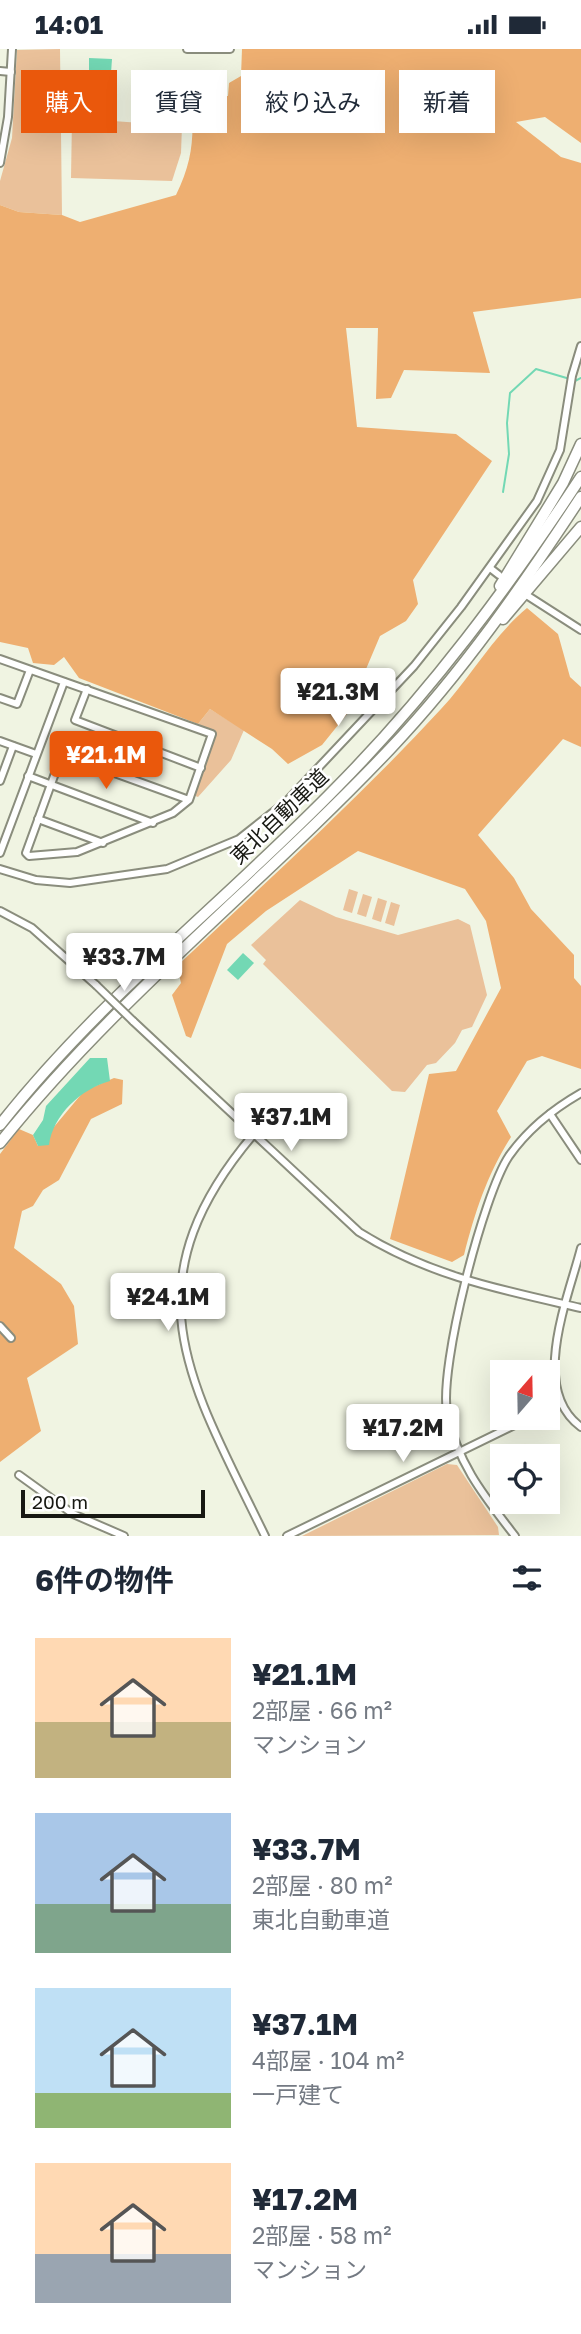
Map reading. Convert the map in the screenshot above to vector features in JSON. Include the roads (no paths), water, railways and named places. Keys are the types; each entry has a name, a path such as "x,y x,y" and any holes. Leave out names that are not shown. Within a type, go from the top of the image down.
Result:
{"highway":[{"path":"434,681 518,559 563,483 581,445"},
{"name":"東北自動車道","path":"0,1125 102,1010 335,790 434,681 524,563 581,477"},
{"name":"東北自動車道","path":"0,1143 110,1019 390,750 485,636 581,497"},
{"path":"485,636 512,610 581,527"}],"street":[{"path":"0,163 8,117 12,49"},
{"path":"187,49 230,49"},
{"path":"0,71 11,72"},
{"path":"0,869 52,883 90,883 178,866 239,839 286,802 422,656 490,568 537,501 560,450 581,346"},
{"path":"490,568 499,575"},
{"path":"528,596 581,630"},
{"path":"0,659 212,734 190,800 153,823 103,843 63,855 29,856 26,853 62,754 190,800"},
{"path":"0,698 17,704 30,670"},
{"path":"0,853 64,681"},
{"path":"87,689 75,720 201,768"},
{"path":"0,741 36,754"},
{"path":"0,780 13,746"},
{"path":"28,776 153,823"},
{"path":"38,819 103,843"},
{"path":"0,911 32,928 96,985 359,1232 412,1262 468,1280 581,1308"},
{"path":"516,1536 475,1485 458,1453 446,1408 447,1375 485,1209 501,1169 522,1139 550,1114 581,1093"},
{"path":"550,1114 581,1160"},
{"path":"253,1135 215,1185 203,1206 189,1244 180,1298 182,1336 200,1404 265,1536"},
{"path":"555,1360 581,1248"},
{"path":"0,1326 11,1338"},
{"path":"560,1404 581,1427"},
{"path":"287,1536 505,1430"},
{"path":"19,1475 73,1514 124,1536"}],"waterway":[{"path":"503,492 509,454 507,423 510,393 536,369 570,379"},
{"path":"575,381 581,378"}]}
